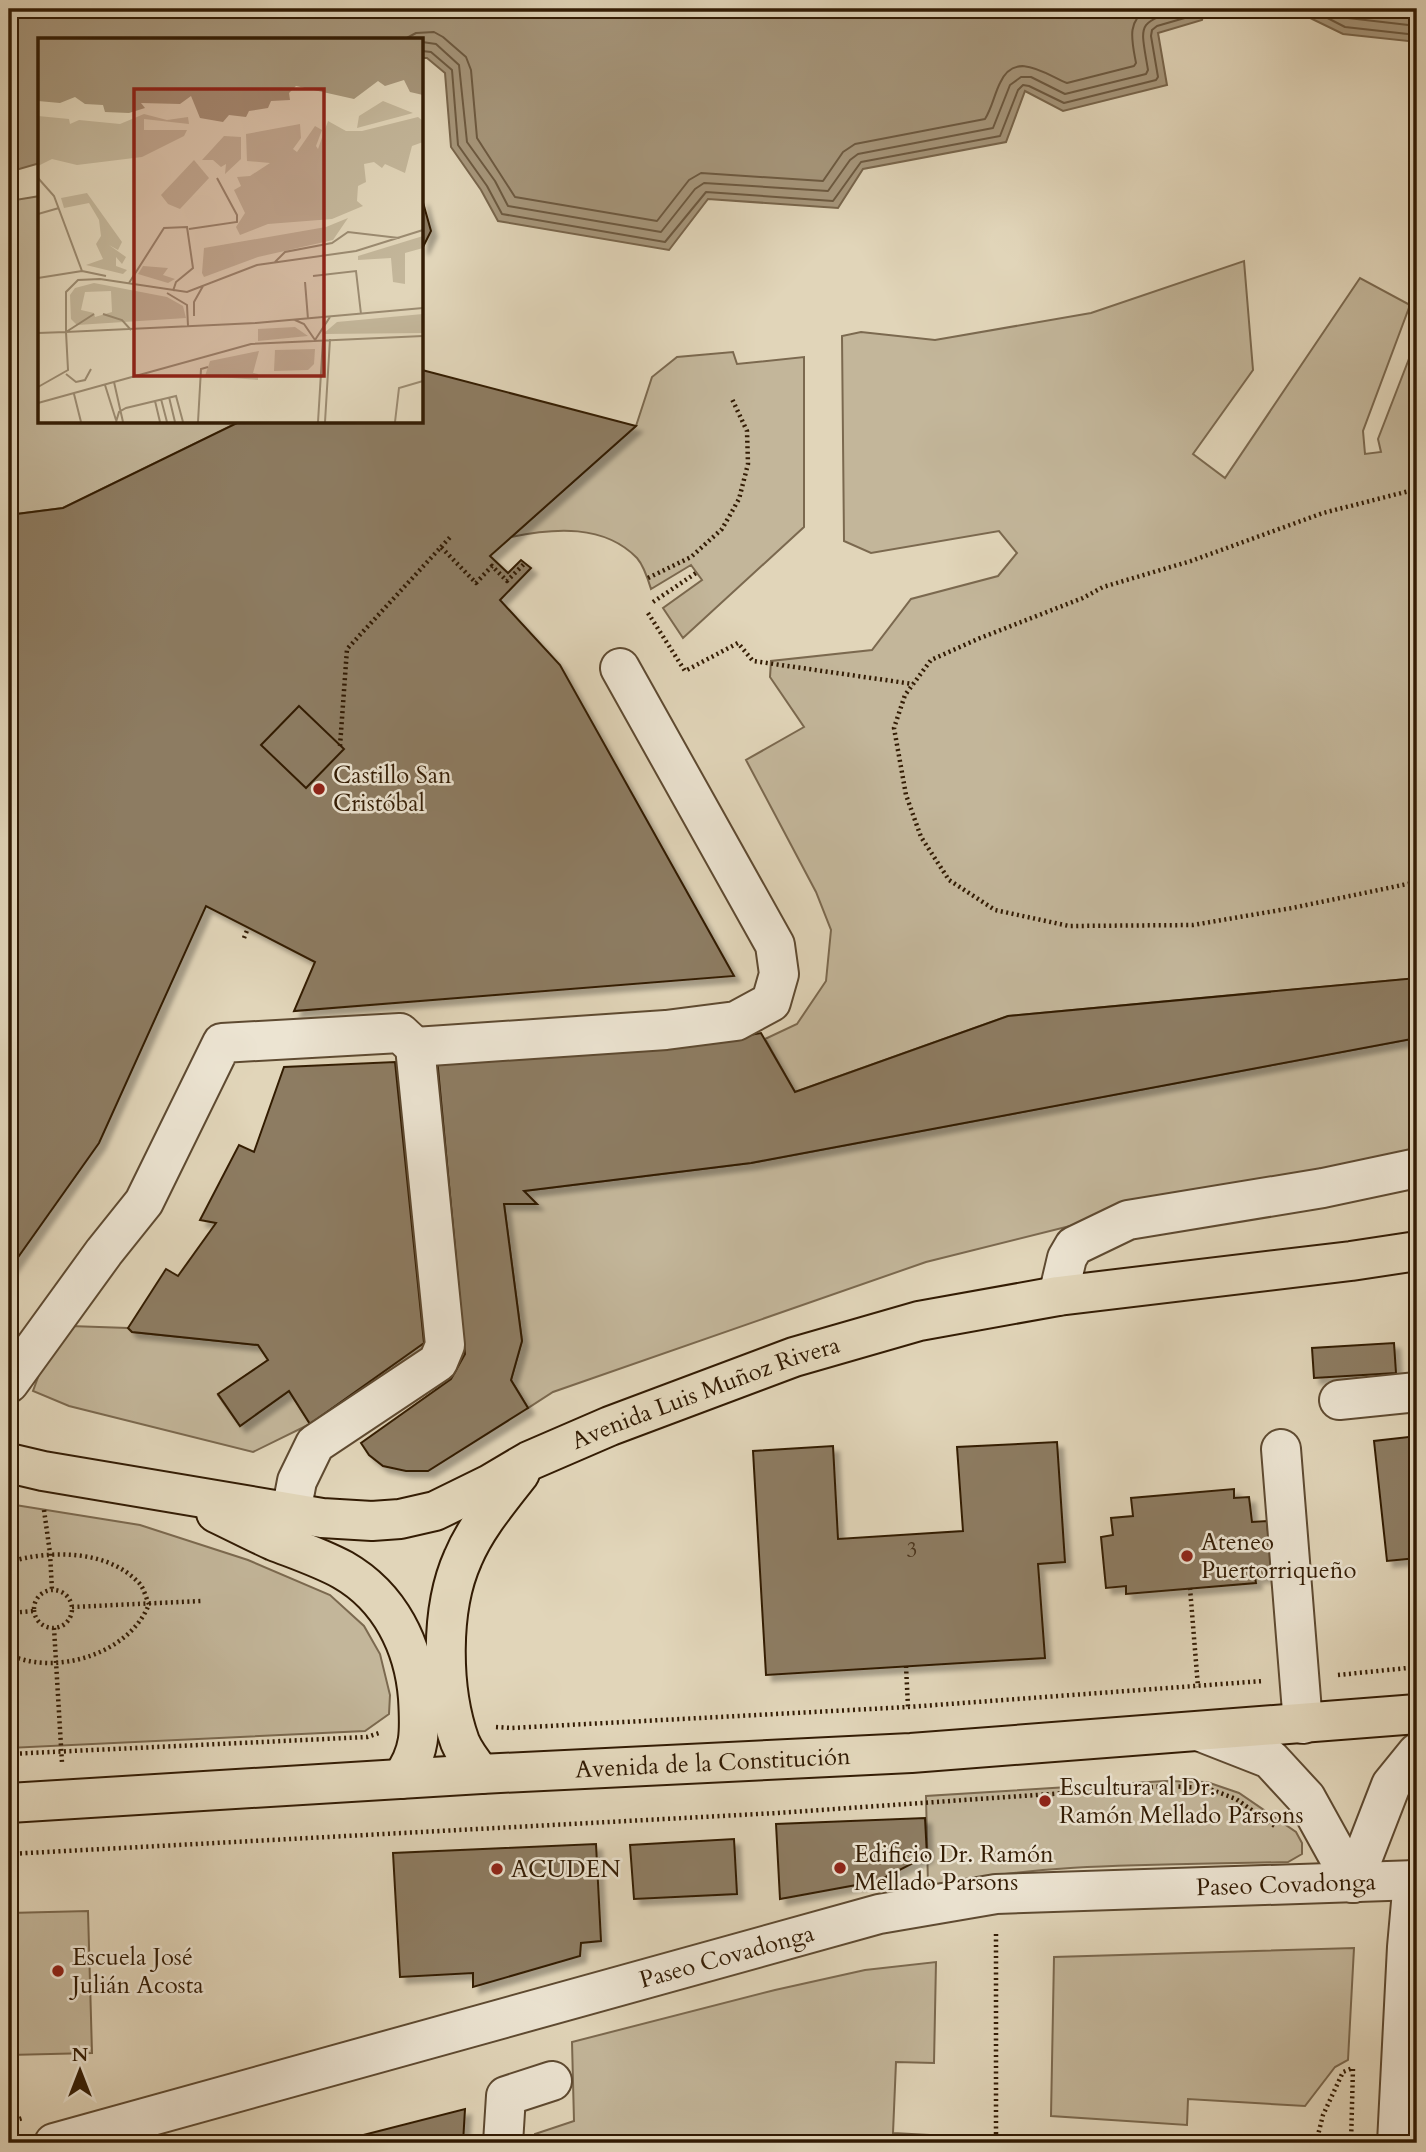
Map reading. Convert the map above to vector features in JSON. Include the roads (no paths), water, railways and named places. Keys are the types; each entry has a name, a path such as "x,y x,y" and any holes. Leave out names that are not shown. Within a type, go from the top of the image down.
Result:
{"main road":[{"name":"Avenida Luis Muñoz Rivera","path":"26,1467 290,1512 359,1521 412,1518 457,1502 529,1461 610,1426 794,1357 919,1321 1058,1296 1417,1251"},
{"path":"481,1774 464,1751 456,1728 447,1659 450,1595 458,1569 474,1537 529,1461"},
{"path":"174,1493 272,1540 331,1564 358,1580 377,1597 395,1622 412,1656 417,1691 416,1754 401,1779"},
{"name":"Avenida de la Constitución","path":"9,1803 481,1774 911,1753 1417,1714"}],"street":[{"path":"415,1047 678,1028 737,1021 771,1002 779,974 775,945 620,668"},
{"path":"9,1382 144,1202 222,1042 400,1033 415,1047 445,1345 438,1362 316,1444 297,1480 290,1512"},
{"path":"1058,1296 1067,1258 1074,1245 1128,1220 1323,1188 1417,1168"},
{"path":"1339,1400 1417,1392"},
{"path":"1281,1449 1303,1724"},
{"path":"1201,1732 1270,1759 1306,1798 1353,1883"},
{"path":"1353,1883 1391,1785 1417,1753"},
{"path":"1397,2143 1407,1947 1415,1880"},
{"name":"Paseo Covadonga","path":"44,2129 879,1914 996,1894 1415,1880"},
{"path":"503,2143 506,2096 552,2081"}],"water":[{"path":"9,9 1205,9 1202,20 1158,33 1167,85 1063,111 1025,91 1006,142 863,169 838,208 708,199 669,250 498,221 481,190 451,147 445,73 424,58 424,38 38,38 38,164 9,172"},
{"path":"1303,9 1417,9 1417,42 1343,34 1304,15"}],"place":[{"name":"Castillo San Cristóbal","path":"319,789"},
{"name":"Ateneo Puertorriqueño","path":"1187,1556"},
{"name":"Escultura al Dr. Ramón Mellado Parsons","path":"1045,1801"},
{"name":"Edificio Dr. Ramón Mellado Parsons","path":"840,1868"},
{"name":"ACUDEN","path":"497,1869"},
{"name":"Escuela José Julián Acosta","path":"58,1971"}]}
